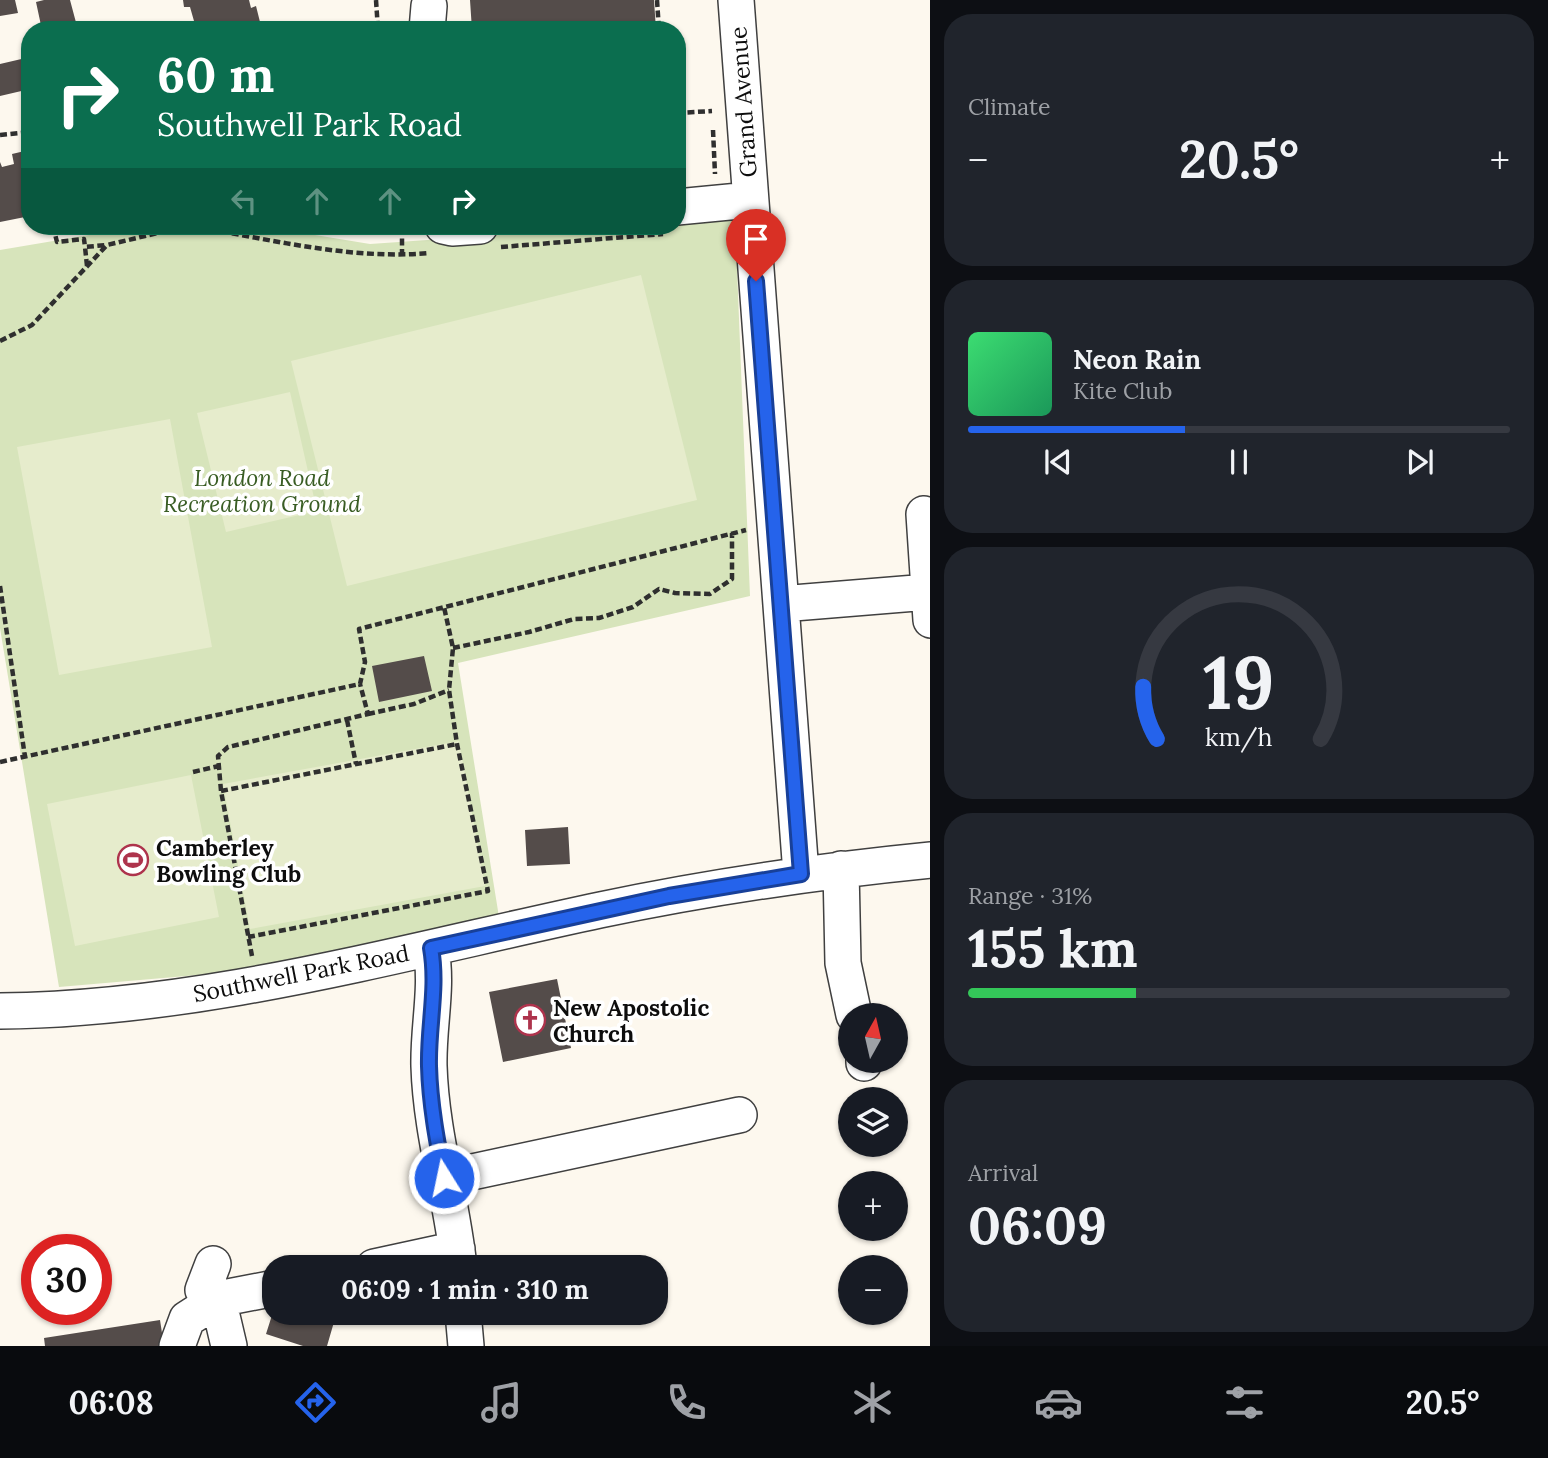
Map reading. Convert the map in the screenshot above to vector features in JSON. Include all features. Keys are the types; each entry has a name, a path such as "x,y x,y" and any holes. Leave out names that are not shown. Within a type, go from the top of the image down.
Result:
{"street":[{"name":"Grand Avenue","path":"736,0 750,200 754,524 781,604 801,874"},
{"path":"686,217 750,200"},
{"path":"781,604 929,606 925,514"},
{"name":"Southwell Park Road","path":"0,1011 95,1006 257,985 666,896 801,874 930,860"},
{"path":"841,869 843,963 851,1003"},
{"path":"431,948 435,971 429,1065 434,1123 457,1255"},
{"path":"444,1178 739,1115"},
{"path":"214,1264 203,1290 218,1299 229,1346"},
{"path":"177,1346 187,1320 218,1299 262,1291"},
{"path":"464,1325 466,1346"}],"path":[{"path":"376,0 377,21"},
{"path":"657,0 658,21"},
{"path":"686,112 712,111"},
{"path":"0,135 21,133"},
{"path":"55,235 57,242 84,239 87,266"},
{"path":"85,247 149,235"},
{"path":"246,235 364,254 402,256 442,239"},
{"path":"402,235 402,256"},
{"path":"488,237 510,235"},
{"path":"0,341 32,325 107,245"},
{"path":"368,714 360,684 365,663 359,629 732,533 754,524"},
{"path":"453,648 529,632 574,619 599,618 633,607 659,589 676,593 710,594 732,579 732,533"},
{"path":"0,586 24,757"},
{"path":"248,937 488,891 457,744 449,690 453,648 444,607"},
{"path":"0,762 360,684"},
{"path":"257,985 221,791 218,756 228,747 414,704 449,690"},
{"path":"346,720 356,764"},
{"path":"221,791 457,744"},
{"path":"193,772 219,766"}],"green space":[{"name":"London Road Recreation Ground","path":"735,218 750,596 458,663 499,917 221,973 59,987 0,628 0,250 89,235 315,235 370,244 500,235 686,235 686,221"},
{"path":"641,275 697,500 347,586 291,361"},
{"path":"290,392 317,511 226,532 197,413"},
{"path":"170,419 212,647 59,675 17,447"},
{"path":"459,741 485,886 250,929 223,784"},
{"name":"Camberley Bowling Club","path":"191,775 219,917 75,946 47,804"}],"building":[{"path":"0,0 15,0 18,13 0,16"},
{"path":"70,0 76,21 40,21 36,2"},
{"path":"183,0 249,0 251,8 256,6 260,21 194,21 190,7 184,7"},
{"path":"470,0 654,0 655,21 471,21"},
{"path":"21,59 21,91 0,96 0,64"},
{"path":"21,152 21,218 0,222 0,162 2,167 14,164 12,154"},
{"path":"424,656 432,691 379,702 372,666"},
{"path":"568,827 570,864 527,866 525,830"},
{"name":"New Apostolic Church","path":"557,979 571,1048 503,1062 489,992"},
{"path":"160,1320 164,1346 45,1346 44,1338"},
{"path":"269,1325 333,1325 327,1346 303,1346 266,1334"}],"place":[{"name":"Camberley Bowling Club","path":"133,860"},
{"name":"New Apostolic Church","path":"530,1020"}],"route":[{"path":"444,1178 434,1123 429,1065 435,971 431,948 692,891 801,874 756,281"}]}
